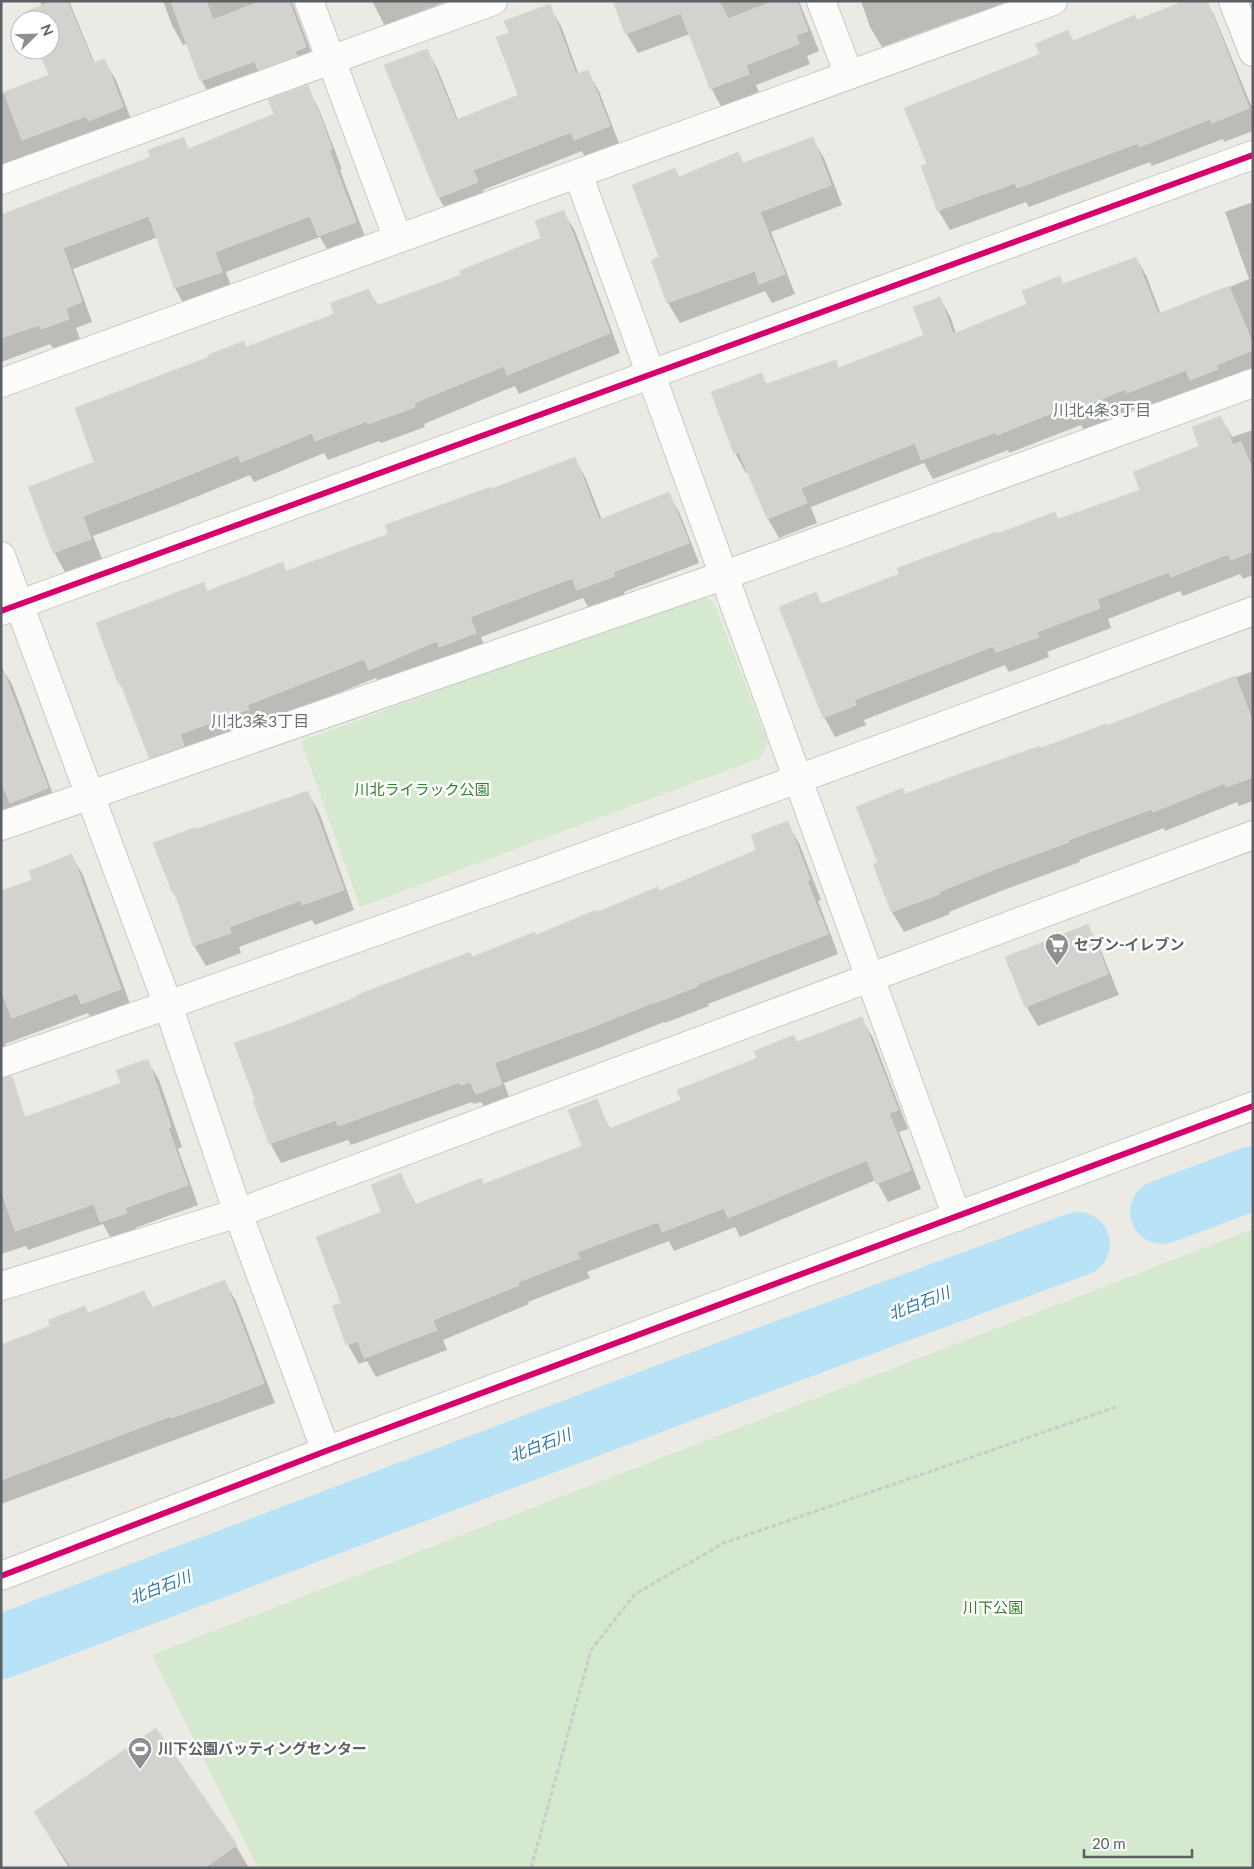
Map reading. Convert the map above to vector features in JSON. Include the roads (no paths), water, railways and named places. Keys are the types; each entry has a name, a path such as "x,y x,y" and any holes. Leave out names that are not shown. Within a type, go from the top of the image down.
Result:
{"street":[{"path":"309,1 398,239"},
{"path":"1,180 492,1"},
{"path":"821,1 849,75"},
{"path":"1,383 1054,1"},
{"path":"1233,1 1253,52"},
{"path":"10,608 1253,155"},
{"path":"578,174 957,1216"},
{"path":"1,826 725,575 1253,383"},
{"path":"1,556 10,608 90,794 168,1005 238,1213 326,1451"},
{"path":"1,1063 798,780 1253,611"},
{"path":"1,1286 238,1213 1253,835"},
{"path":"1,1576 326,1451 1253,1106"}],"waterway":[{"name":"北白石川","path":"1162,1212 1253,1178"},
{"name":"北白石川","path":"1,1647 690,1387 1078,1244"}],"place":[{"name":"セブン-イレブン","path":"1057,966"},
{"name":"川下公園バッティングセンター","path":"140,1770"}],"district":[{"name":"川北4条3丁目","path":"1102,410"},
{"name":"川北3条3丁目","path":"260,721"}],"park label":[{"name":"川北ライラック公園","path":"422,790"},
{"name":"川下公園","path":"993,1608"}]}
